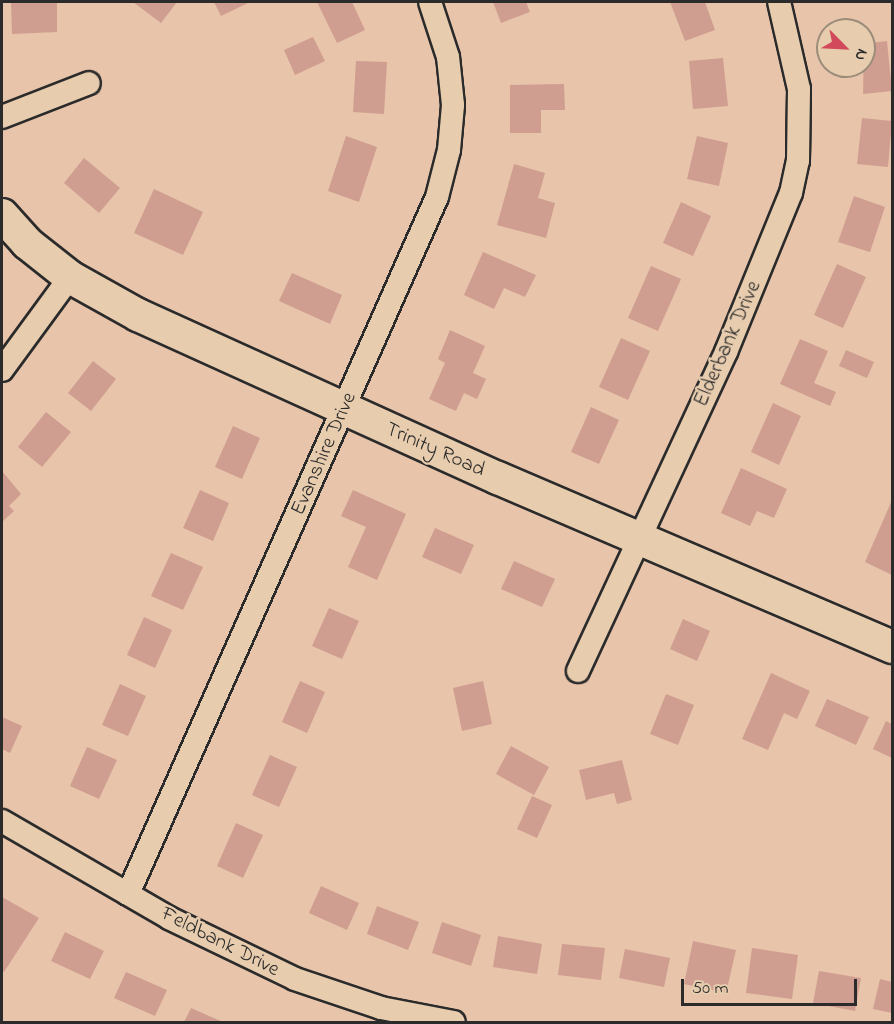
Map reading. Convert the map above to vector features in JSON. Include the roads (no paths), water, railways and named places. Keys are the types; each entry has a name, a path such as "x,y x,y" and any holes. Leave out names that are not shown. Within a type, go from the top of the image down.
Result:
{"street":[{"name":"Evanshire Drive","path":"128,894 437,197 449,150 452,79 430,2"},
{"name":"Elderbank Drive","path":"578,671 637,538 726,352 791,193 798,161 800,89 779,2"},
{"path":"2,117 89,83"},
{"name":"Trinity Road","path":"2,215 27,243 70,277 138,315 344,409 892,647"},
{"path":"2,370 70,277"},
{"name":"Feldbank Drive","path":"2,821 128,894 296,979 381,1008 454,1023"}]}
